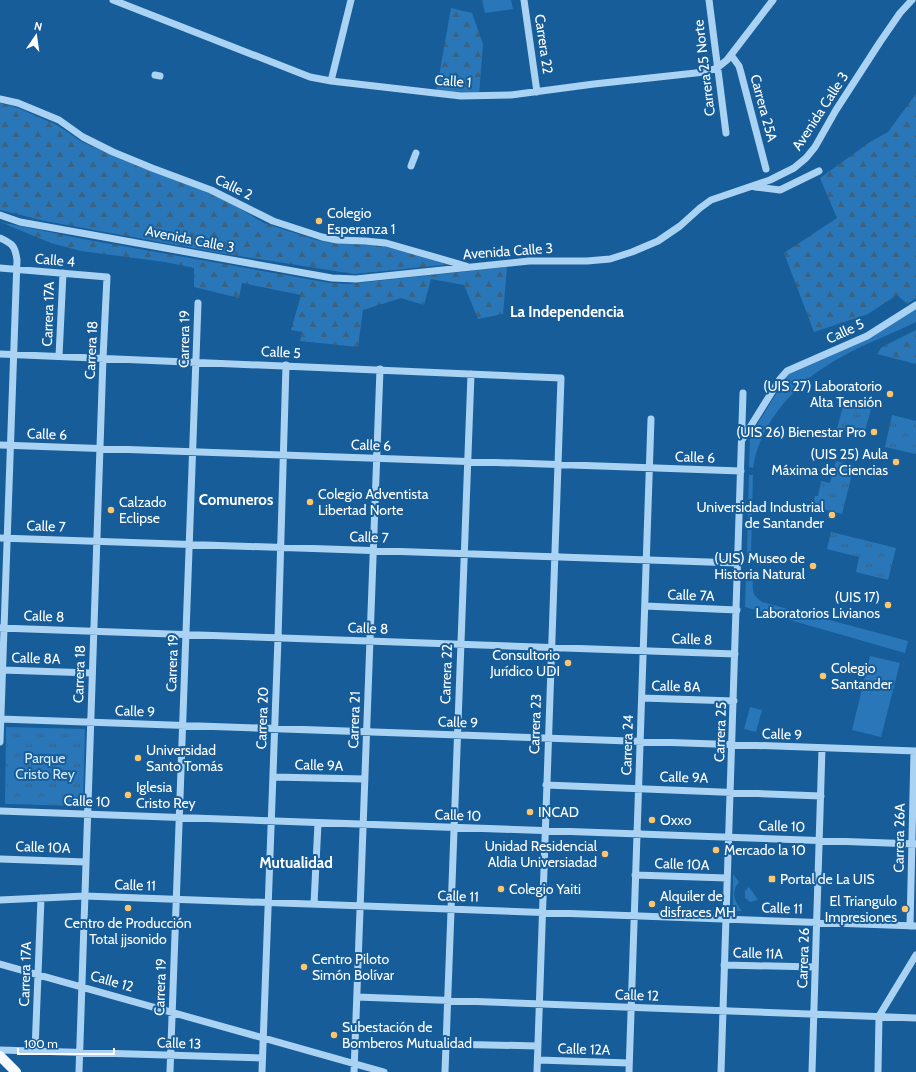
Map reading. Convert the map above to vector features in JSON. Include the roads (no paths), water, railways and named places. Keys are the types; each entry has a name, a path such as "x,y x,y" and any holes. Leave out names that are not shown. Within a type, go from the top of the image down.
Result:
{"main road":[{"path":"0,1056 16,1072"}],"street":[{"name":"Calle 1","path":"113,0 300,74 331,81 461,96 511,95 705,72 717,68 731,55 773,0"},
{"path":"331,81 352,0"},
{"name":"Carrera 22","path":"524,0 537,92"},
{"name":"Carrera 25 Norte","path":"709,0 726,133"},
{"name":"Avenida Calle 3","path":"0,215 27,223 332,278 356,279 529,261 587,261 619,257 644,247 669,234 711,200 779,176 801,162 819,141 836,110 880,42 900,13 912,0"},
{"name":"Carrera 25A","path":"731,55 739,66 766,169"},
{"name":"Calle 2","path":"0,99 18,103 59,120 83,137 113,152 211,190 281,225 330,239 386,243 468,267"},
{"path":"411,166 416,153"},
{"path":"751,187 780,190 819,171"},
{"path":"0,238 11,243 15,251 16,269 10,446 4,538 0,742"},
{"name":"Calle 4","path":"0,268 107,277"},
{"name":"Carrera 17A","path":"59,356 63,273"},
{"name":"Carrera 18","path":"79,1072 107,277"},
{"name":"Carrera 19","path":"170,1072 198,303"},
{"name":"Calle 5","path":"742,440 783,375 792,368 863,338 916,305"},
{"name":"Calle 5","path":"0,354 196,361 560,378"},
{"name":"Carrera 20","path":"262,1072 275,729 286,365"},
{"name":"Carrera 21","path":"354,1072 380,370"},
{"name":"Carrera 22","path":"445,1072 471,374"},
{"name":"Carrera 23","path":"537,1072 560,378"},
{"name":"Carrera 25","path":"721,1072 744,393"},
{"name":"Carrera 24","path":"629,1072 651,419"},
{"name":"Calle 6","path":"0,445 741,471"},
{"name":"Calle 7","path":"4,538 738,563"},
{"name":"Calle 7A","path":"645,606 736,610"},
{"name":"Calle 8","path":"2,628 735,654"},
{"name":"Calle 8A","path":"2,670 92,673"},
{"name":"Calle 8A","path":"642,698 734,701"},
{"name":"Calle 9","path":"0,719 915,751"},
{"name":"Carrera 26","path":"812,1072 822,748"},
{"name":"Carrera 26A","path":"913,926 915,751"},
{"name":"Calle 9A","path":"273,776 365,779"},
{"name":"Calle 9A","path":"546,785 821,796"},
{"name":"Calle 10","path":"0,811 914,844"},
{"path":"314,904 318,823"},
{"name":"Calle 10A","path":"0,859 86,862"},
{"name":"Calle 10A","path":"636,875 727,878"},
{"name":"Calle 11","path":"0,900 85,896 913,926"},
{"name":"Carrera 17A","path":"35,1051 41,898"},
{"path":"878,1072 879,1016 916,955"},
{"name":"Calle 12","path":"0,964 172,1011 263,1038"},
{"name":"Calle 11A","path":"724,965 815,968"},
{"name":"Calle 12","path":"357,998 916,1018"},
{"path":"263,1038 384,1072"},
{"path":"446,1044 538,1046"},
{"name":"Calle 13","path":"0,1050 262,1058"},
{"name":"Calle 12A","path":"538,1060 629,1063"}],"place":[{"name":"Colegio Esperanza 1","path":"319,221"},
{"name":"(UIS 27) Laboratorio Alta Tensión","path":"890,394"},
{"name":"(UIS 26) Bienestar Pro","path":"874,432"},
{"name":"(UIS 25) Aula Máxima de Ciencias","path":"896,462"},
{"name":"Colegio Adventista Libertad Norte","path":"310,502"},
{"name":"Calzado Eclipse","path":"111,510"},
{"name":"Universidad Industrial de Santander","path":"832,515"},
{"name":"(UIS) Museo de Historia Natural","path":"813,566"},
{"name":"(UIS 17) Laboratorios Livianos","path":"888,605"},
{"name":"Consultorio Jurídico UDI","path":"568,663"},
{"name":"Colegio Santander","path":"823,676"},
{"name":"Universidad Santo Tomás","path":"138,758"},
{"name":"Iglesia Cristo Rey","path":"128,795"},
{"name":"INCAD","path":"530,812"},
{"name":"Oxxo","path":"652,820"},
{"name":"Mercado la 10","path":"716,850"},
{"name":"Unidad Residencial Aldia Universiadad","path":"605,854"},
{"name":"Portal de La UIS","path":"772,879"},
{"name":"Colegio Yaiti","path":"501,889"},
{"name":"Alquiler de disfraces MH","path":"652,904"},
{"name":"Centro de Producción Total jjsonido","path":"128,908"},
{"name":"El Triangulo Impresiones","path":"905,909"},
{"name":"Centro Piloto Simón Bolívar","path":"304,967"},
{"name":"Subestación de Bomberos Mutualidad","path":"334,1035"}],"district":[{"name":"La Independencia","path":"567,312"},
{"name":"Comuneros","path":"236,500"},
{"name":"Mutualidad","path":"296,863"}],"park label":[{"name":"Parque Cristo Rey","path":"45,766"}]}
